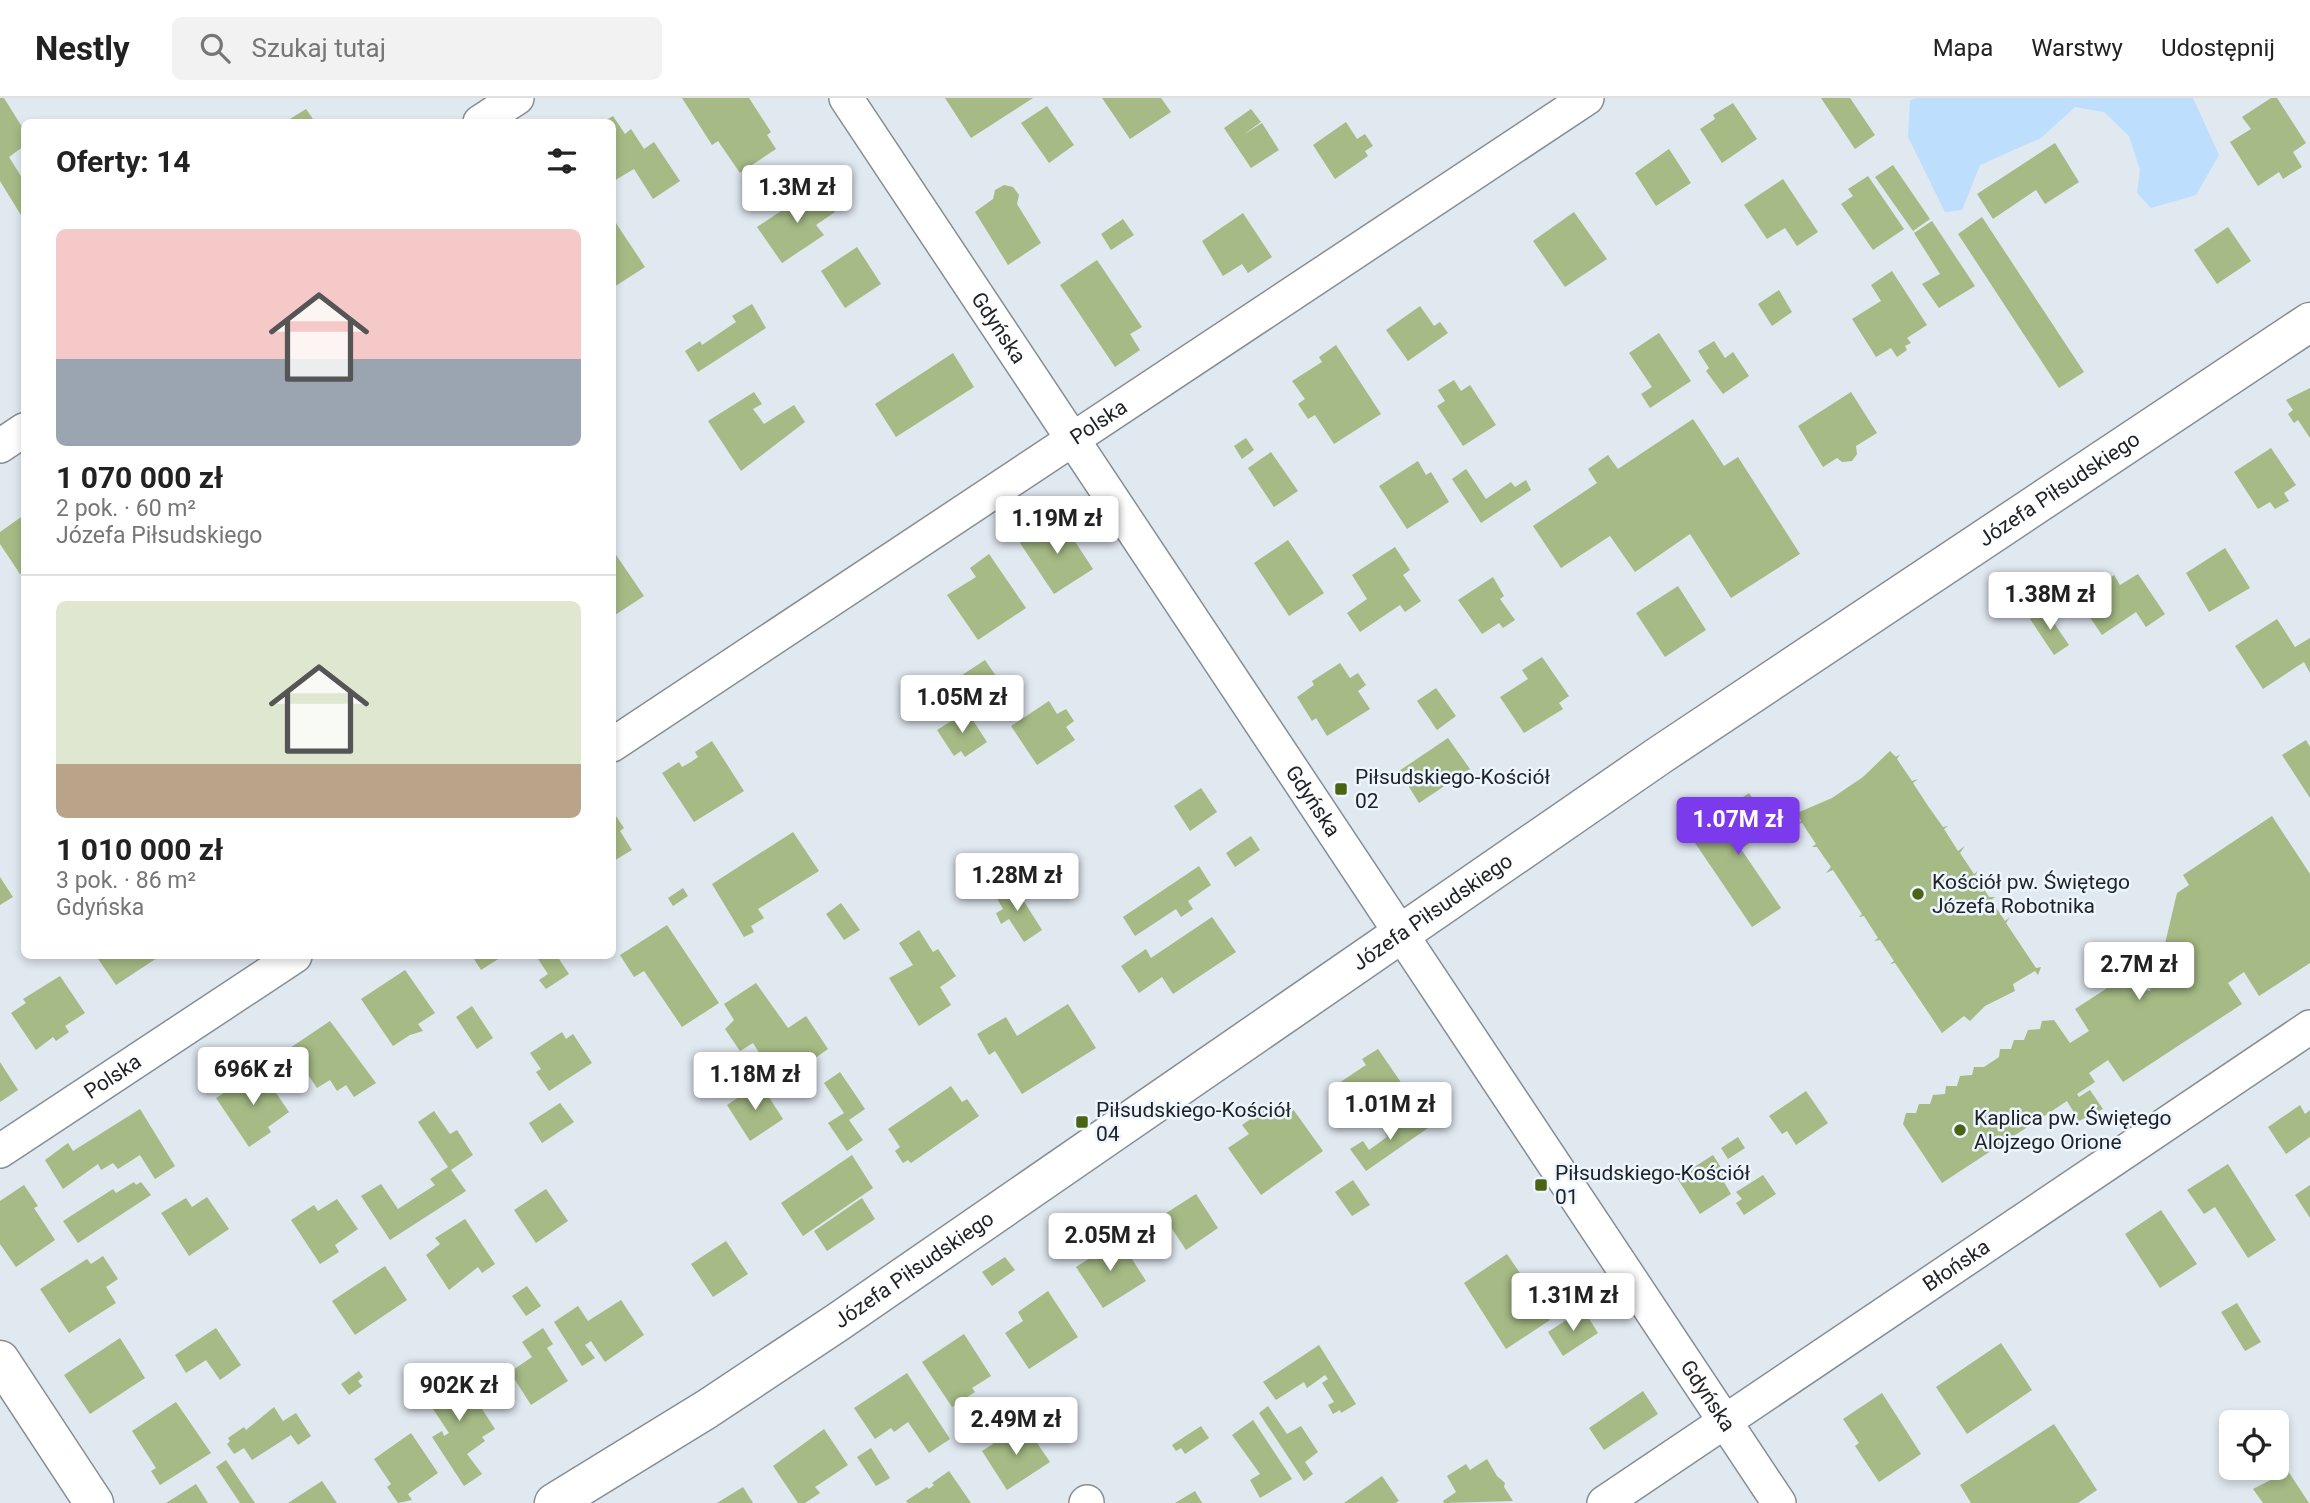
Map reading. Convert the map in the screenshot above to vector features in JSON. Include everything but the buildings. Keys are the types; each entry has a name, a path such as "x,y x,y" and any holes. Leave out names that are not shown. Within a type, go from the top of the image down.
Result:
{"street":[{"path":"485,119 517,98"},
{"name":"Gdyńska","path":"846,98 1779,1503"},
{"name":"Polska","path":"616,742 1587,98"},
{"name":"Józefa Piłsudskiego","path":"554,1503 707,1409 838,1322 1721,714 2310,322"},
{"path":"0,446 21,432"},
{"name":"Polska","path":"0,1151 290,959"},
{"name":"Błońska","path":"1604,1503 2310,1027"},
{"path":"0,1360 94,1503"}],"shaded area":[{"path":"2193,98 2219,155 2196,195 2151,208 2137,193 2140,170 2129,136 2104,112 2075,107 2041,138 1980,165 1962,210 1945,212 1908,137 1910,100"}],"place":[{"name":"Piłsudskiego-Kościół 02","path":"1341,789"},
{"name":"Kościół pw. Świętego Józefa Robotnika","path":"1918,894"},
{"name":"Piłsudskiego-Kościół 04","path":"1082,1122"},
{"name":"Kaplica pw. Świętego Alojzego Orione","path":"1960,1130"},
{"name":"Piłsudskiego-Kościół 01","path":"1541,1185"}]}
